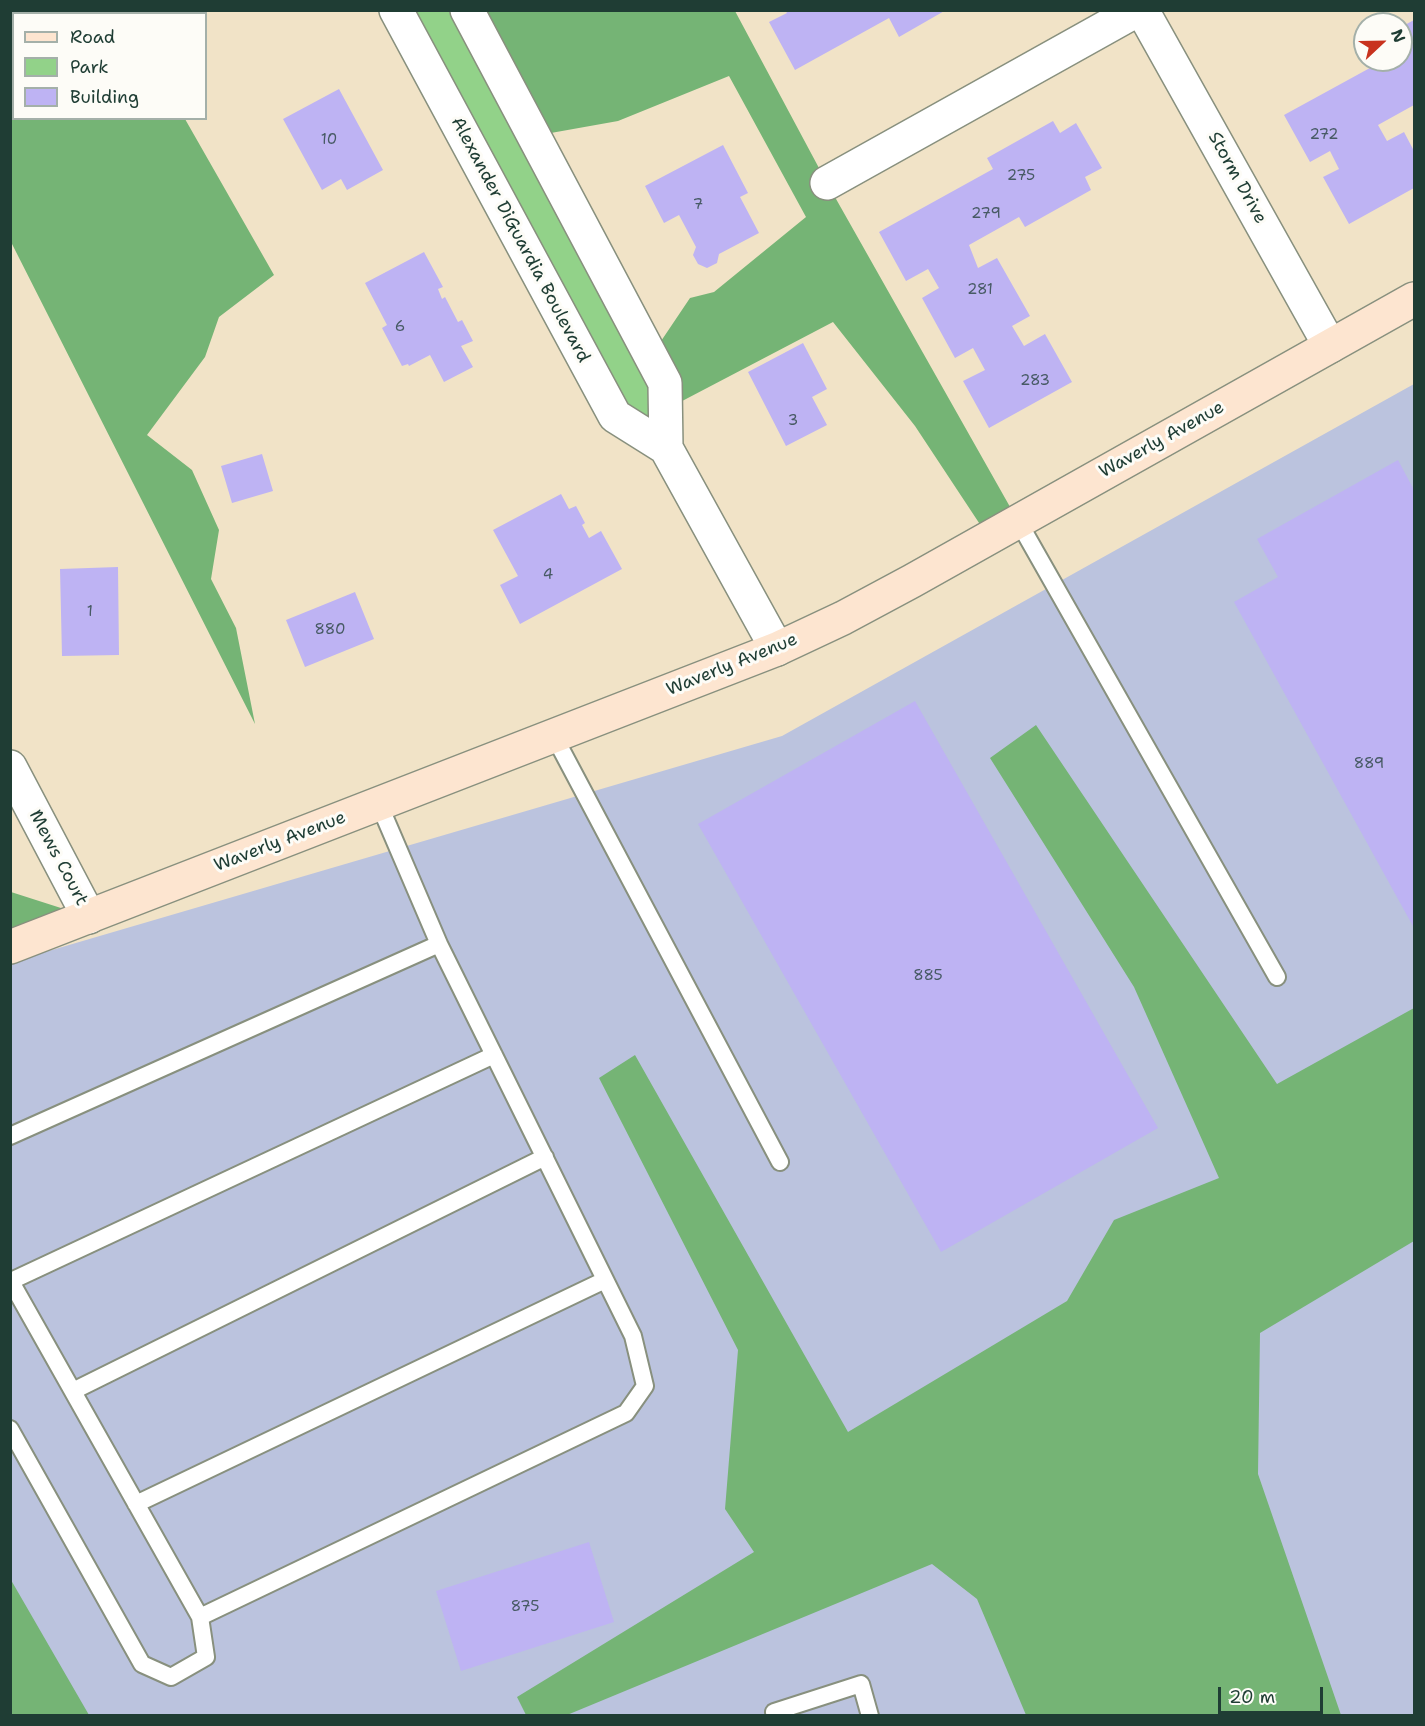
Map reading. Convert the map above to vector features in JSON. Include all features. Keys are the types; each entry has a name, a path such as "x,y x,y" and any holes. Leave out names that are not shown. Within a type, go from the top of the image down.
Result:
{"street":[{"name":"Alexander DiGuardia Boulevard","path":"396,10 615,416 666,448"},
{"name":"Alexander DiGuardia Boulevard","path":"467,10 666,383 666,448 777,649"},
{"path":"827,183 1137,10"},
{"name":"Storm Drive","path":"1143,10 1330,346"},
{"name":"Waverly Avenue","path":"10,947 777,649 843,618 1414,299"},
{"name":"Mews Court","path":"10,767 89,917"}],"lane":[{"path":"1018,521 1277,977"},
{"path":"554,736 780,1162"},
{"path":"200,1617 626,1413 645,1386 633,1336 439,944 379,804"},
{"path":"10,1136 439,944"},
{"path":"10,1429 142,1664 171,1677 206,1657 200,1617 11,1280 494,1055"},
{"path":"73,1391 545,1157"},
{"path":"136,1504 605,1280"},
{"path":"774,1712 861,1684 870,1716"}],"shaded area":[{"path":"1414,384 1414,1715 11,1716 11,962 782,736"}],"green space":[{"path":"11,10 125,11 12,12 12,120 186,120 274,275 219,317 205,357 147,435 192,470 219,530 211,579 236,628 255,724 11,242"},
{"path":"396,11 467,11 665,383 666,448 615,416"},
{"path":"476,11 735,11 827,183 1018,521 989,538 915,426 833,322 665,410 651,356 690,298 714,292 806,217 729,76 618,121 534,136"},
{"path":"1036,725 1277,1084 1414,1008 1414,1241 1260,1333 1258,1474 1341,1715 1026,1715 977,1599 932,1564 567,1715 526,1715 517,1697 754,1552 725,1509 738,1350 599,1078 635,1055 848,1432 1067,1301 1114,1220 1219,1178 1134,987 990,758"},
{"path":"11,892 89,917 11,947"},
{"path":"11,1580 89,1715 11,1715"}],"building":[{"path":"785,10 946,10 899,37 889,18 795,70 769,22 787,13"},
{"path":"1413,21 1414,105 1378,125 1387,141 1404,132 1414,151 1414,188 1349,224 1323,177 1339,169 1330,151 1310,162 1284,115 1363,72 1413,72"},
{"path":"339,89 383,170 347,190 341,179 322,190 283,119"},
{"path":"1053,121 1060,133 1076,123 1102,168 1085,177 1091,190 1025,227 1019,217 969,245 978,268 997,258 1030,316 1012,326 1024,346 1045,334 1072,382 989,428 963,381 985,370 973,348 955,358 922,298 939,288 928,269 906,281 879,232 993,169 987,158"},
{"path":"723,145 748,193 740,197 759,233 719,254 717,263 707,268 698,264 693,255 696,247 679,215 664,223 645,186"},
{"path":"424,252 443,287 438,289 442,299 445,297 458,322 462,320 473,341 461,346 473,367 444,382 430,355 409,366 408,364 402,366 382,328 387,325 365,283"},
{"path":"803,343 827,389 812,397 827,425 786,446 748,372"},
{"path":"262,454 273,491 232,503 221,466"},
{"path":"1398,460 1414,490 1414,928 1234,602 1278,577 1257,539"},
{"path":"561,494 569,509 576,506 585,523 582,525 589,538 601,531 622,569 520,624 500,585 518,576 493,530"},
{"path":"118,567 119,655 62,656 60,569"},
{"path":"355,592 374,639 305,667 286,620"},
{"path":"915,701 1158,1128 941,1252 698,824"},
{"path":"589,1542 614,1622 461,1671 436,1591"}]}
